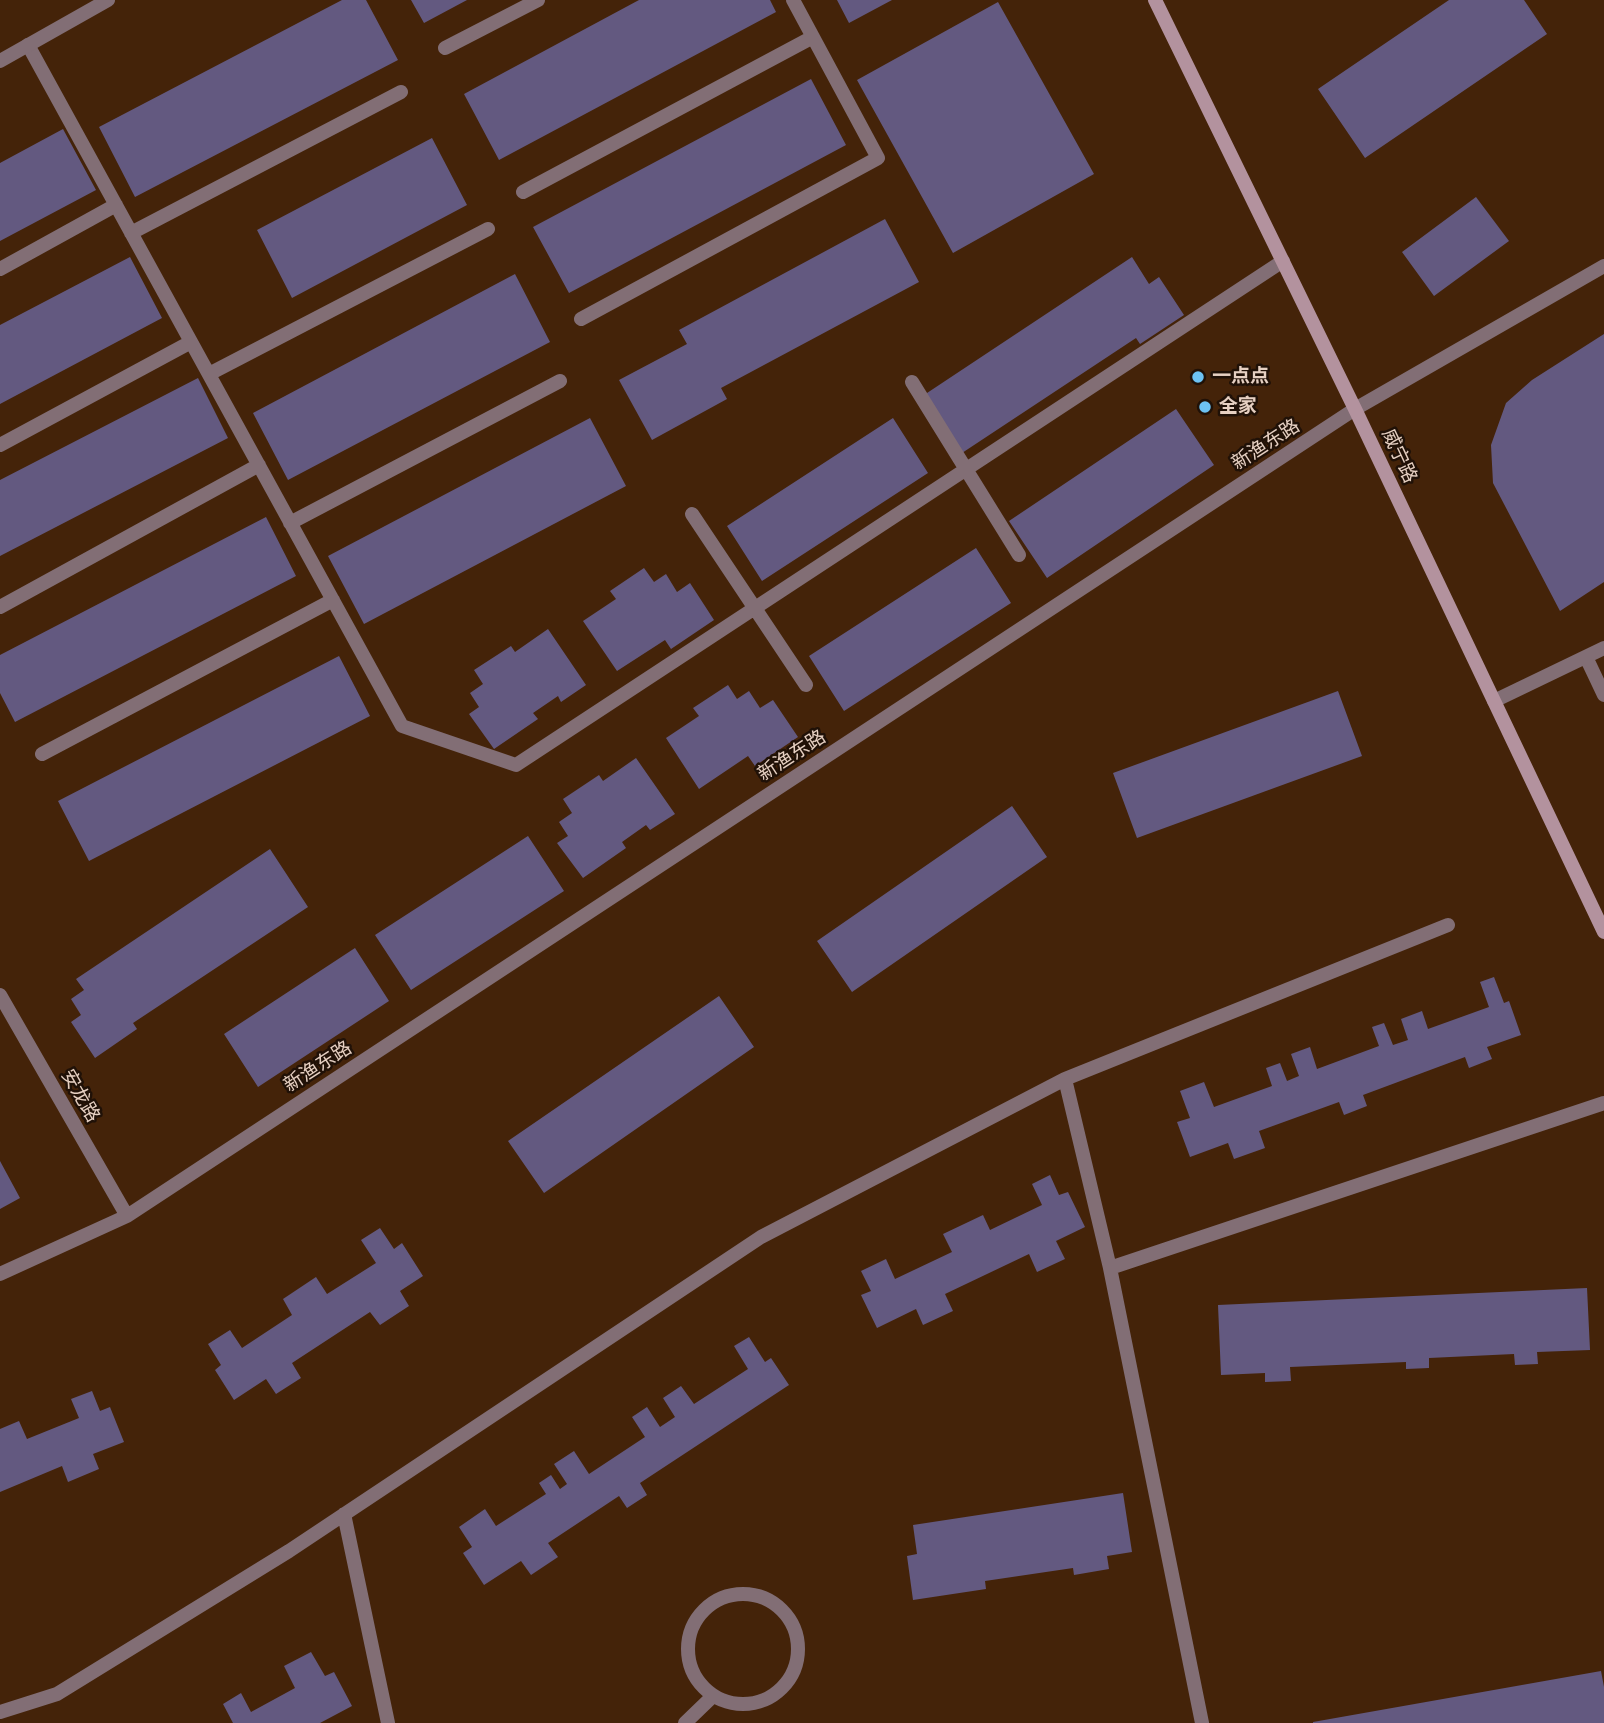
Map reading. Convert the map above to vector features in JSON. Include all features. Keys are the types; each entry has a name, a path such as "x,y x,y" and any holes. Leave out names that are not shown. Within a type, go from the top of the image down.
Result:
{"main road":[{"name":"威宁路","path":"1155,0 1355,409 1604,932"}],"street":[{"path":"0,61 108,0"},
{"path":"444,48 538,0"},
{"path":"581,319 878,158 793,0"},
{"path":"523,192 813,37"},
{"path":"28,45 402,726 516,765 1283,261"},
{"path":"131,233 401,92"},
{"path":"0,269 116,205"},
{"path":"209,374 488,229"},
{"name":"新渔东路","path":"0,1274 127,1216 1355,409 1604,266"},
{"path":"0,445 191,342"},
{"path":"290,523 560,381"},
{"path":"912,382 1019,555"},
{"path":"0,607 258,465"},
{"path":"692,514 806,685"},
{"path":"42,754 333,600"},
{"path":"1494,701 1604,648"},
{"path":"1586,656 1604,695"},
{"path":"0,1712 57,1694 289,1551 761,1237 1065,1079 1448,925"},
{"name":"安龙路","path":"0,995 127,1216"},
{"path":"1065,1079 1110,1268 1202,1723"},
{"path":"1110,1268 1604,1103"},
{"path":"344,1514 388,1723"},
{"path":"732,1595 751,1595 768,1600 784,1612 793,1626 798,1643 797,1661 791,1678 779,1691 764,1700 747,1704 729,1703 713,1696 699,1683 690,1667 687,1648 691,1630 700,1614 715,1602 732,1595"},
{"path":"685,1723 713,1696"}],"building":[{"path":"342,0 366,0 398,60 135,197 99,127"},
{"path":"411,0 467,0 424,23"},
{"path":"639,0 770,0 776,12 499,160 464,94"},
{"path":"837,0 892,0 849,23"},
{"path":"1449,0 1524,0 1547,34 1365,158 1318,89"},
{"path":"998,2 1094,174 953,253 857,80"},
{"path":"811,79 846,145 569,293 533,227"},
{"path":"63,129 96,190 0,241 0,163"},
{"path":"432,138 467,205 292,298 257,230"},
{"path":"1476,197 1509,241 1434,296 1402,252"},
{"path":"885,219 919,282 721,388 727,399 652,440 619,380 687,344 679,330"},
{"path":"130,257 162,318 0,404 0,325"},
{"path":"1132,257 1149,284 1159,277 1184,315 1140,344 1136,338 962,453 924,395"},
{"path":"515,274 550,342 288,480 253,413"},
{"path":"1604,334 1604,582 1560,611 1493,483 1491,445 1506,403 1532,380"},
{"path":"198,378 228,438 0,556 0,480"},
{"path":"1176,409 1214,465 1047,578 1009,521"},
{"path":"590,418 626,486 364,624 328,556"},
{"path":"893,418 928,473 762,581 727,526"},
{"path":"266,517 296,576 15,722 0,693 0,655"},
{"path":"976,548 1011,603 844,711 809,656"},
{"path":"644,568 654,582 666,574 677,592 690,583 714,620 671,649 665,640 617,671 583,621 616,599 610,591"},
{"path":"548,629 586,685 561,702 558,696 533,713 538,719 494,749 469,714 479,707 470,693 483,684 474,670 511,646 515,652"},
{"path":"339,656 370,716 89,861 58,801"},
{"path":"728,685 737,699 749,691 760,708 773,700 798,737 755,766 748,756 699,789 666,738 699,716 693,708"},
{"path":"1338,691 1362,756 1137,838 1113,773"},
{"path":"636,758 675,814 650,830 646,825 622,842 626,848 583,878 557,843 568,836 559,822 572,813 563,799 599,775 603,781"},
{"path":"1012,806 1047,857 852,992 817,941"},
{"path":"528,836 564,891 411,990 375,935"},
{"path":"270,849 308,907 133,1023 137,1029 95,1058 71,1022 81,1015 71,999 84,990 76,979"},
{"path":"355,948 389,1001 258,1087 224,1034"},
{"path":"1494,977 1504,1003 1509,1001 1521,1035 1487,1047 1492,1059 1469,1068 1465,1057 1363,1095 1367,1106 1344,1115 1339,1102 1259,1131 1265,1148 1234,1159 1228,1143 1190,1157 1177,1122 1190,1118 1180,1091 1204,1082 1214,1107 1272,1086 1266,1068 1280,1063 1287,1081 1299,1076 1291,1054 1310,1047 1317,1069 1379,1046 1372,1027 1384,1023 1393,1045 1408,1040 1401,1019 1422,1011 1428,1029 1489,1007 1480,982"},
{"path":"719,996 754,1047 544,1193 508,1141"},
{"path":"0,1161 20,1198 0,1209"},
{"path":"1050,1175 1059,1195 1068,1192 1085,1227 1056,1241 1065,1259 1037,1272 1029,1254 945,1294 953,1311 923,1325 916,1309 877,1328 861,1295 871,1291 861,1271 886,1259 895,1279 952,1252 943,1234 983,1215 990,1230 1042,1205 1032,1184"},
{"path":"380,1228 394,1249 402,1243 423,1276 400,1291 409,1306 380,1325 370,1312 292,1363 301,1378 276,1394 266,1379 234,1400 215,1370 221,1365 208,1344 230,1330 242,1348 292,1315 283,1299 316,1277 327,1294 376,1263 361,1240"},
{"path":"1587,1288 1590,1350 1537,1352 1538,1364 1515,1365 1514,1354 1429,1358 1429,1368 1406,1369 1406,1362 1290,1367 1291,1381 1265,1382 1265,1373 1221,1375 1218,1305"},
{"path":"749,1337 765,1362 771,1358 789,1385 640,1483 647,1495 627,1508 619,1496 548,1543 558,1557 531,1575 521,1561 484,1585 463,1553 472,1547 459,1527 485,1509 496,1526 546,1494 539,1483 551,1475 560,1489 567,1484 554,1464 574,1451 589,1474 645,1437 632,1417 647,1407 660,1427 675,1417 663,1398 681,1386 694,1404 748,1369 734,1346"},
{"path":"92,1391 100,1411 110,1407 124,1442 93,1454 99,1469 68,1482 62,1466 0,1492 0,1429 19,1421 27,1439 79,1418 71,1399"},
{"path":"1123,1493 1132,1552 1107,1556 1109,1569 1074,1575 1073,1568 985,1581 986,1589 913,1600 907,1556 917,1554 913,1525"},
{"path":"311,1652 325,1676 334,1672 352,1706 320,1723 233,1723 223,1704 241,1693 251,1712 295,1688 284,1666"},
{"path":"1601,1671 1604,1723 1313,1723 1313,1722"}],"place":[{"name":"一点点","path":"1198,377"},
{"name":"全家","path":"1205,407"}]}
